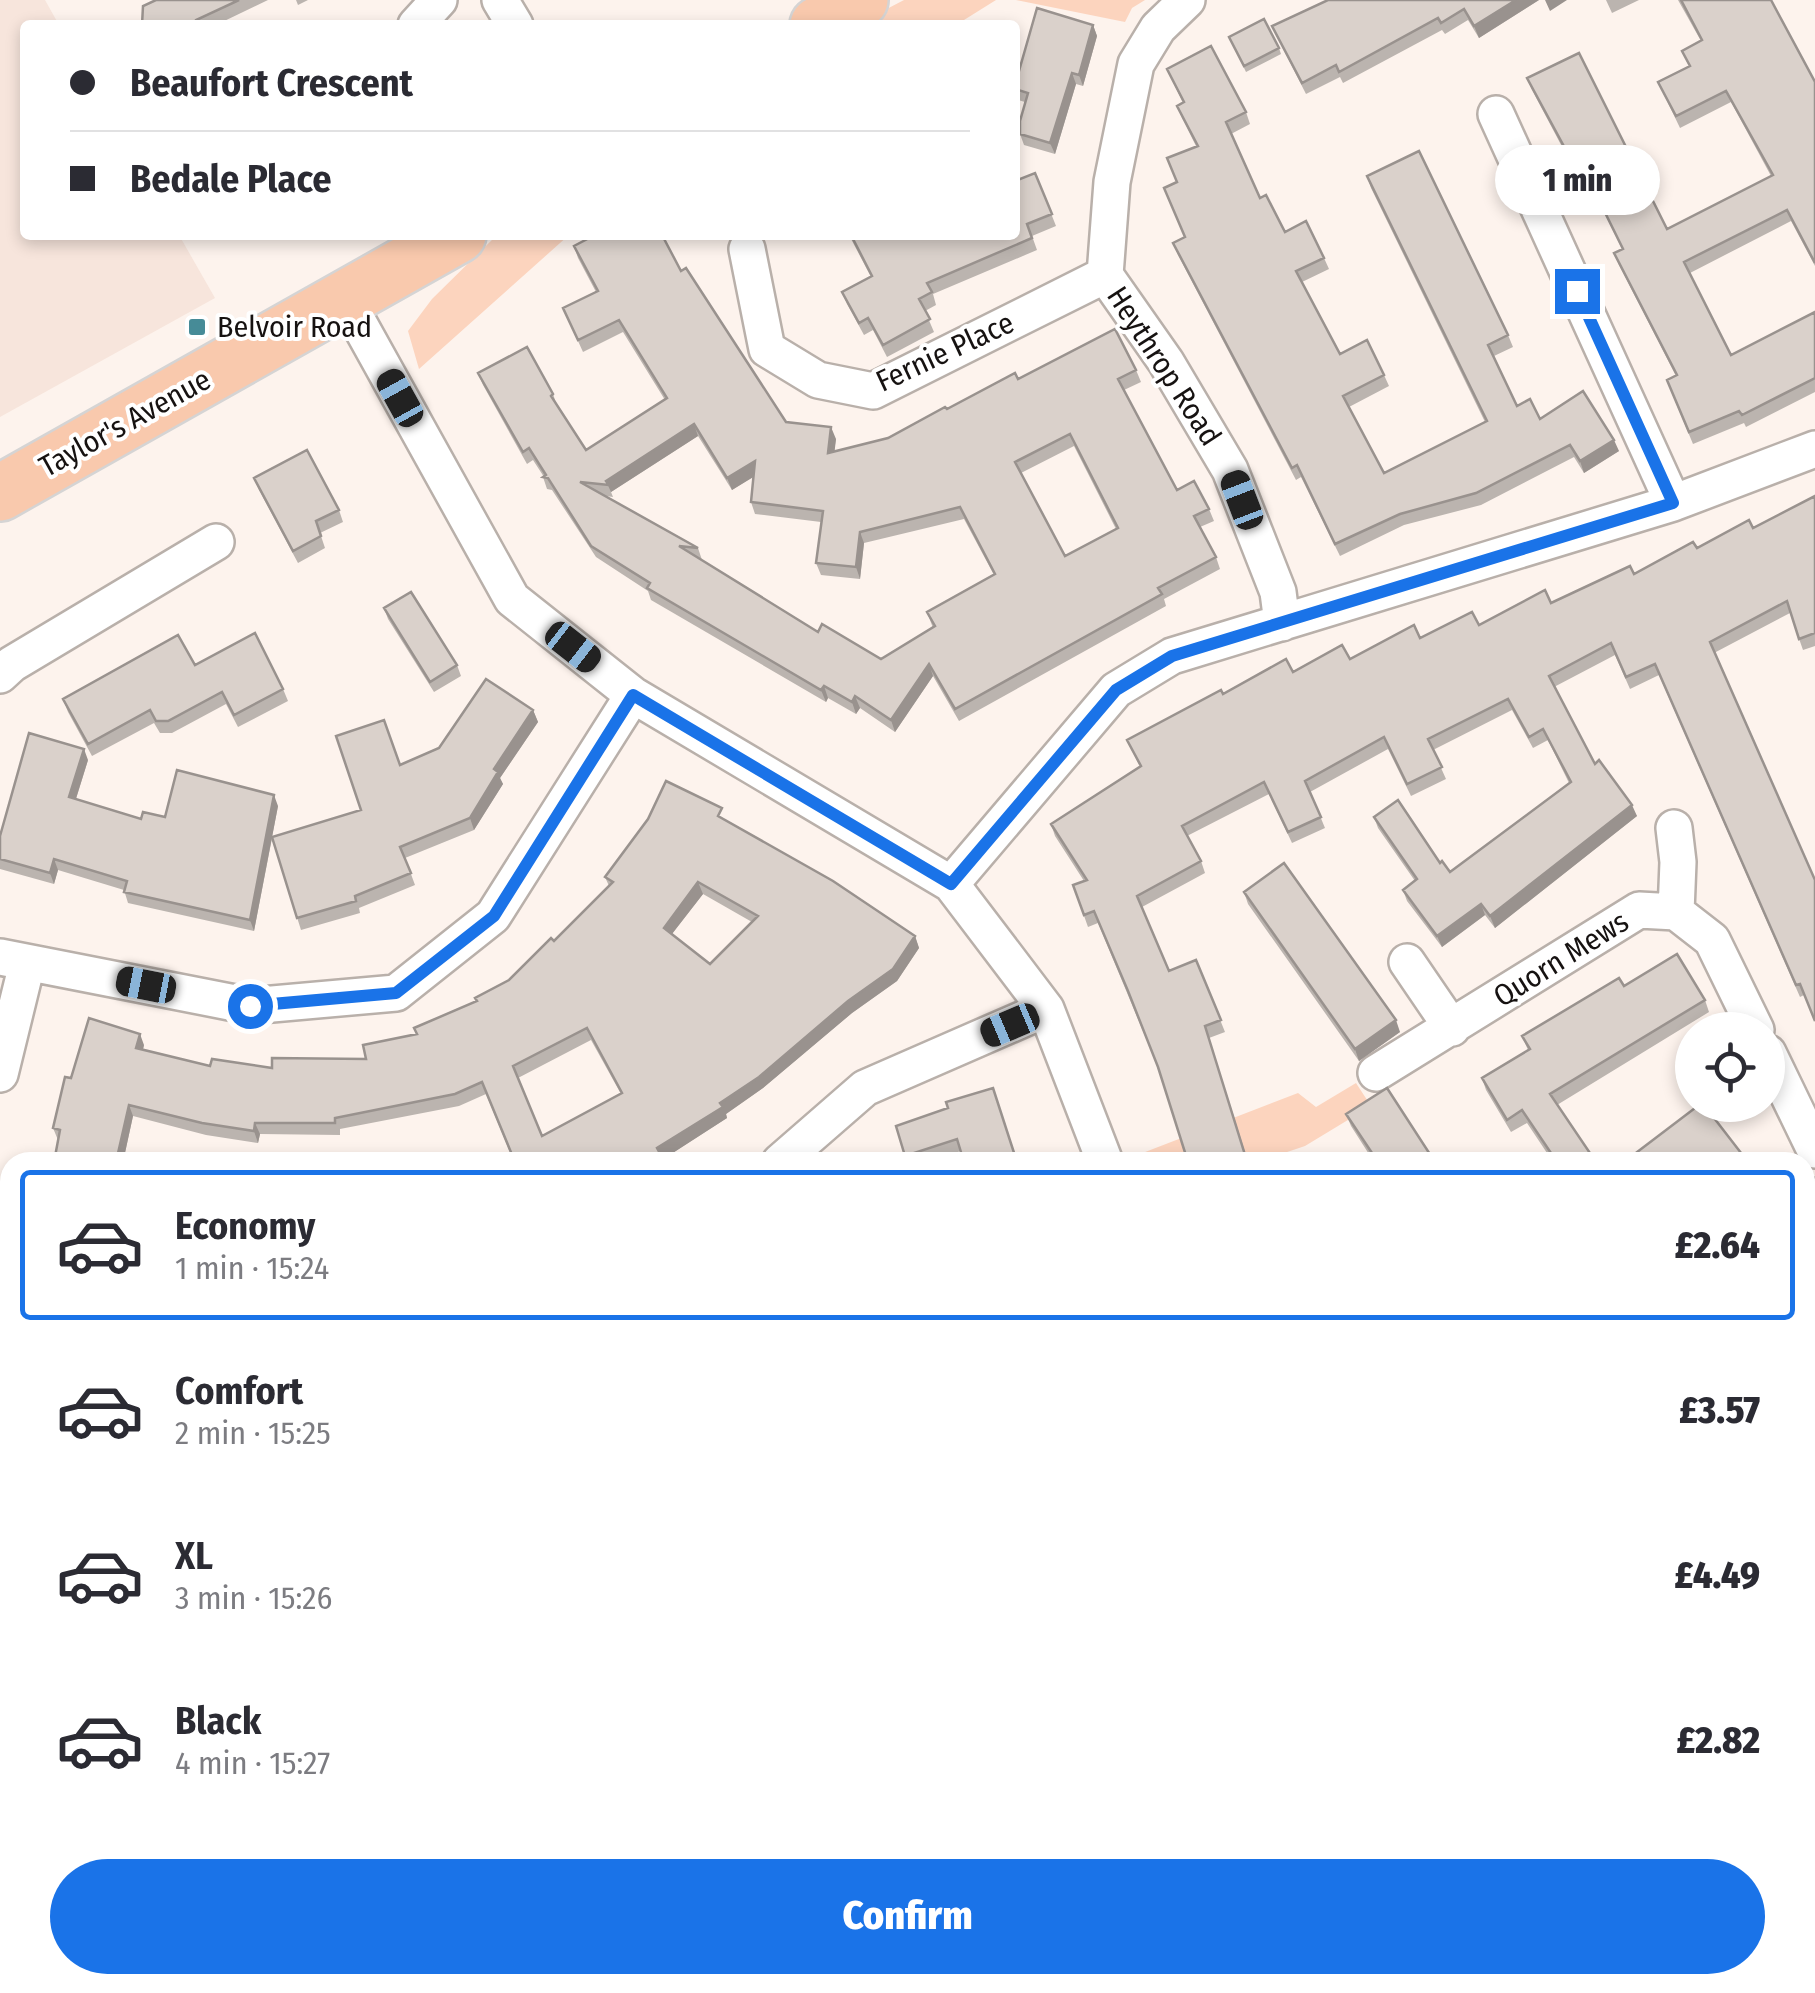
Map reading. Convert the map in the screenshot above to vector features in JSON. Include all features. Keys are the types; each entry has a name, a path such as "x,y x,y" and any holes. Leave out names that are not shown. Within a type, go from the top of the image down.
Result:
{"main road":[{"path":"826,20 860,0"},
{"name":"Taylor's Avenue","path":"0,492 449,240"}],"street":[{"path":"421,20 440,0"},
{"name":"Heythrop Road","path":"1188,0 1158,28 1136,64 1112,182 1104,275 1166,362 1230,470 1278,592 1282,623"},
{"path":"1496,114 1673,503"},
{"name":"Fernie Place","path":"747,248 767,348 818,380 873,391 1104,275"},
{"path":"346,300 512,600 633,695 951,884 1046,1009 1101,1152"},
{"path":"951,884 1116,690 1172,656 1673,503 1815,449"},
{"path":"0,675 12,664 216,542"},
{"path":"0,1074 13,961 250,1006 396,993 494,916 633,695"},
{"path":"1674,828 1678,862 1676,912 1712,940 1747,1012"},
{"name":"Quorn Mews","path":"1376,1074 1639,910 1676,912"},
{"path":"1407,962 1452,1028"},
{"path":"791,1152 865,1088 1046,1009"},
{"path":"1785,1088 1815,1150"}],"shaded area":[{"path":"0,0 45,0 56,20 20,20 20,240 182,240 215,298 0,417"},
{"path":"904,0 996,0 964,20 866,20"},
{"path":"1016,0 1145,0 1132,8 1125,22"},
{"path":"492,240 563,240 419,369 408,331 432,299"},
{"path":"1356,1083 1371,1106 1305,1146 1287,1152 1145,1152 1298,1093 1316,1107"}],"building":[{"path":"156,0 239,0 196,20 142,20 143,6"},
{"path":"1328,0 1516,0 1474,26 1464,9 1441,23 1438,18 1339,72 1336,65 1302,83 1272,26"},
{"path":"1681,0 1771,0 1815,82 1815,263 1787,210 1684,262 1731,355 1815,312 1815,378 1742,415 1739,411 1689,432 1667,380 1677,375 1614,253 1623,249 1579,160 1573,163 1527,78 1579,53 1667,229 1773,175 1726,91 1676,116 1658,82 1690,66 1682,51 1702,40"},
{"path":"1037,8 1093,25 1079,75 1072,73 1050,143 1020,134 1028,93 1020,91 1020,68"},
{"path":"1264,19 1279,48 1244,66 1229,37"},
{"path":"1211,46 1246,112 1226,122 1260,198 1266,195 1285,232 1306,221 1324,258 1296,271 1340,354 1367,340 1384,375 1343,396 1384,473 1487,421 1367,176 1419,151 1508,335 1488,345 1517,406 1530,399 1540,419 1583,391 1614,440 1580,461 1570,445 1476,493 1400,514 1335,544 1297,465 1292,468 1173,243 1185,237 1164,188 1177,182 1167,158 1198,146 1177,106 1184,102 1167,69"},
{"path":"1035,173 1052,214 1027,224 1032,238 927,283 932,292 919,299 930,319 883,345 868,318 859,323 842,292 872,276 854,240 1020,240 1020,179"},
{"path":"585,240 665,240 681,271 686,268 786,422 831,427 828,453 888,438 1015,373 1018,379 1115,329 1136,370 1118,379 1177,490 1194,481 1209,509 1194,516 1216,557 1158,588 1162,594 955,709 929,664 891,720 855,696 852,702 824,686 821,690 647,588 650,583 591,546 548,478 543,477 546,475 529,448 523,452 478,373 527,347 551,396 586,450 667,398 619,320 578,340 563,308 598,291 574,246","holes":["694,424 727,478 755,461 751,502 823,511 816,563 856,567 860,532 960,507 995,574 927,612 935,626 881,659 822,624 818,632 679,546 698,548 580,482 609,485 606,481","1070,434 1118,528 1065,556 1015,462"]},
{"path":"307,450 339,510 316,521 321,536 293,551 254,478"},
{"path":"1815,496 1815,633 1799,639 1787,601 1710,642 1815,880 1815,1021 1655,664 1626,677 1611,643 1549,676 1595,764 1599,760 1632,805 1490,916 1481,904 1437,936 1403,890 1417,879 1374,817 1398,800 1450,872 1571,782 1543,729 1529,737 1508,699 1428,739 1442,767 1407,784 1384,737 1305,781 1321,817 1288,832 1264,782 1182,826 1201,861 1137,896 1169,971 1196,960 1221,1020 1205,1026 1244,1152 1185,1152 1128,991 1094,911 1084,915 1073,885 1087,880 1051,824 1141,766 1127,740 1286,659 1293,672 1342,645 1350,659 1414,625 1420,638 1472,612 1479,625 1545,590 1551,603 1630,566 1634,574 1693,542 1697,548 1749,520 1753,528"},
{"path":"411,592 457,665 430,682 384,608"},
{"path":"255,633 283,689 234,715 222,692 168,721 156,721 150,710 88,744 63,699 178,635 195,665"},
{"path":"486,679 533,710 494,769 498,772 470,818 400,847 411,873 355,896 356,901 297,918 272,837 361,810 336,736 384,720 400,765 439,748"},
{"path":"29,733 84,749 69,797 141,819 143,812 165,817 177,770 274,795 250,920 124,892 127,881 54,859 50,873 0,859 0,836"},
{"path":"666,781 722,808 718,816 833,881 915,936 893,969 848,1001 759,1077 720,1103 723,1107 657,1148 659,1152 511,1152 482,1082 455,1094 335,1118 335,1123 255,1123 254,1131 129,1105 118,1152 56,1152 60,1130 53,1128 65,1077 71,1078 89,1018 140,1034 136,1048 210,1066 212,1059 272,1068 272,1058 366,1059 363,1045 417,1034 414,1028 477,1001 475,998 509,980 613,882 605,877 648,819","holes":["698,882 758,916 710,964 664,928","587,1028 622,1093 542,1136 513,1066"]},
{"path":"1284,863 1396,1020 1355,1049 1244,892"},
{"path":"1677,954 1705,1000 1685,1012 1675,1012 1675,1018 1550,1094 1589,1152 1550,1152 1522,1110 1507,1120 1482,1078 1530,1049 1522,1036 1619,978 1624,986"},
{"path":"993,1088 1014,1152 961,1152 957,1139 917,1152 904,1152 896,1126 948,1108 946,1102"},
{"path":"1387,1088 1429,1152 1371,1152 1346,1114"},
{"path":"1677,1122 1717,1122 1740,1152 1637,1152"}],"place":[{"name":"Belvoir Road","path":"197,327"}],"route":[{"path":"250,1006 396,993 494,916 633,695 951,884 1116,690 1172,656 1673,503 1577,291"}]}
